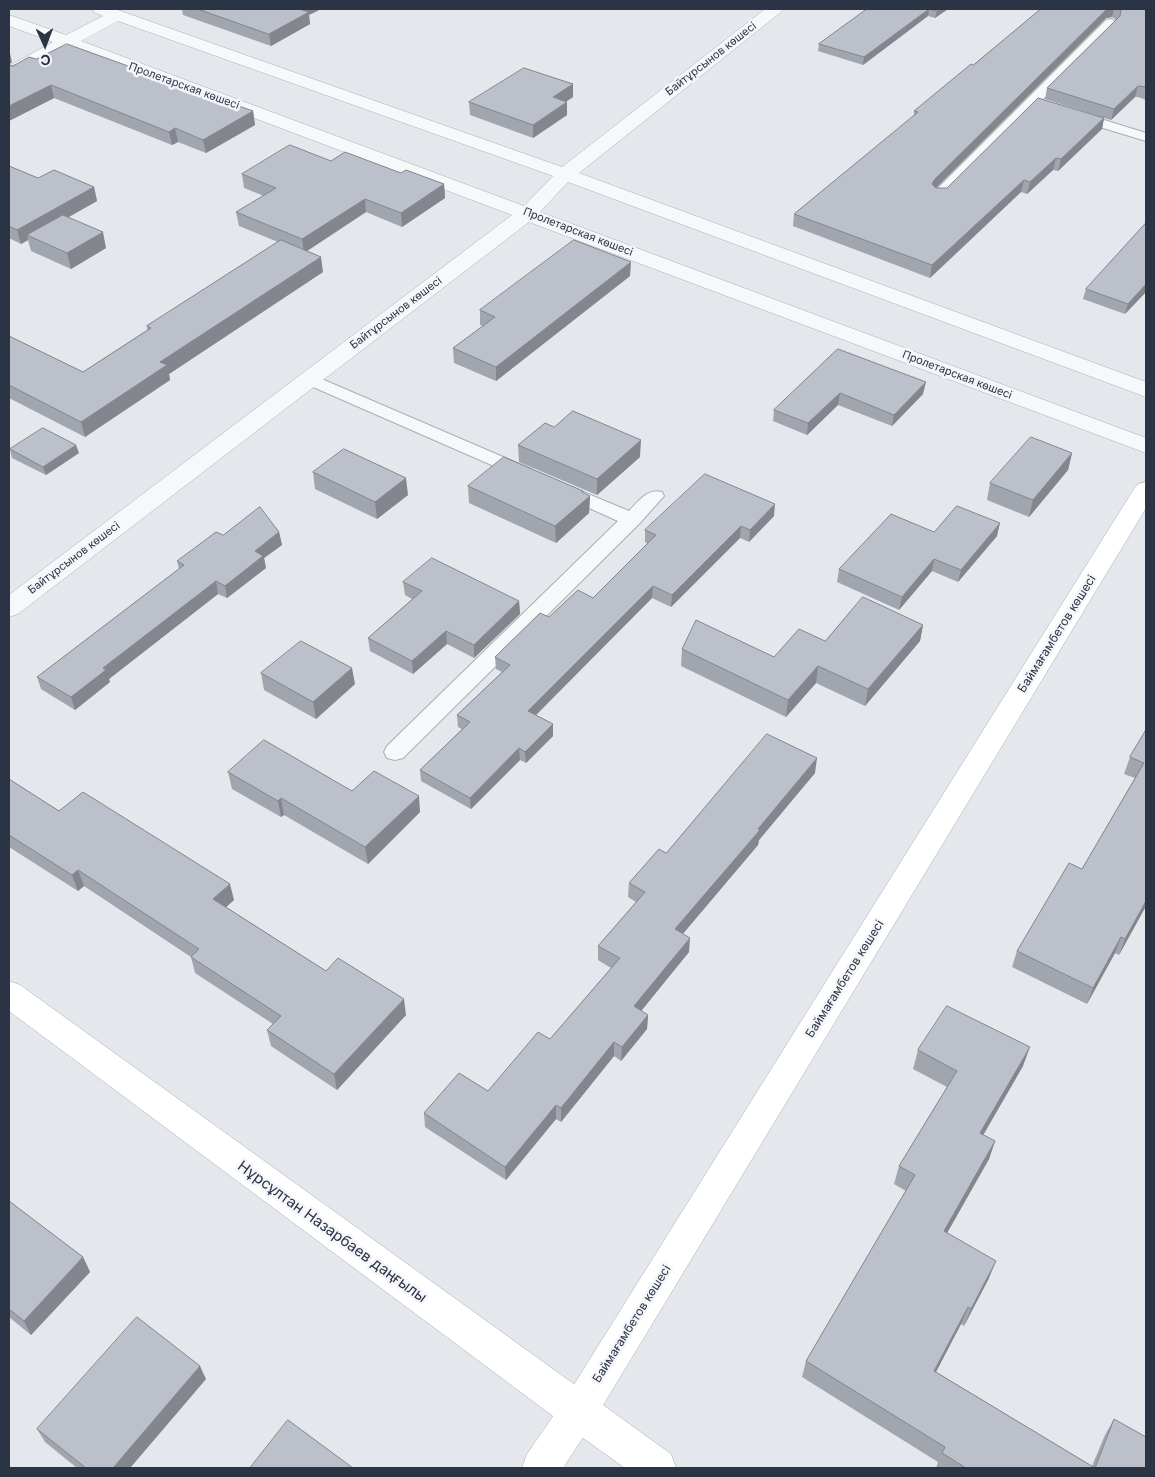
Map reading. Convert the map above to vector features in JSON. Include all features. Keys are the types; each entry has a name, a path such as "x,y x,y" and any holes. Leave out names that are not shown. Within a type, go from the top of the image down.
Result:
{"main road":[{"name":"Баймағамбетов көшесі","path":"541,1468 578,1412 1146,489"},
{"name":"Нұрсұлтан Назарбаев даңғылы","path":"9,994 657,1468"}],"street":[{"path":"9,14 19,9"},
{"name":"Байтұрсынов көшесі","path":"9,608 528,214 565,174 775,9"},
{"path":"9,72 66,42 108,12 565,174 1146,390"},
{"name":"Пролетарская көшесі","path":"9,20 1146,446"}],"lane":[{"path":"939,195 1110,23"},
{"path":"1032,102 1146,137"},
{"path":"310,379 632,520"},
{"path":"395,752 655,496"}],"building":[{"path":"198,9 299,9 309,12 269,34"},
{"path":"867,9 929,9 864,57 819,44"},
{"path":"1041,9 1107,9 932,184 936,188 947,188 1038,98 1104,118 1061,159 1056,158 1030,182 1024,180 932,265 794,214 918,112 914,111"},
{"path":"1118,9 1146,9 1146,87 1138,86 1114,109 1047,88 1120,16 1121,10"},
{"path":"67,44 253,111 203,140 175,128 169,132 51,85 9,106 9,66 13,66 29,57 36,59"},
{"path":"524,68 573,84 553,97 567,102 533,125 469,102"},
{"path":"290,145 331,161 345,152 401,173 406,170 444,184 401,213 365,199 302,239 236,212 276,188 242,174"},
{"path":"9,166 38,178 54,170 94,187 17,230 9,226"},
{"path":"63,215 103,232 67,253 27,235"},
{"path":"1146,223 1146,284 1128,304 1086,289"},
{"path":"281,240 321,257 160,362 167,365 81,422 9,385 9,336 83,372 151,328 147,326"},
{"path":"574,240 631,262 496,367 453,348 495,317 480,310"},
{"path":"838,349 926,382 894,415 840,393 808,423 774,410"},
{"path":"573,411 641,440 597,479 518,445 545,423 554,427"},
{"path":"43,428 76,445 43,467 10,449"},
{"path":"1031,437 1072,453 1033,500 990,483"},
{"path":"344,449 406,478 375,502 313,472"},
{"path":"504,457 583,491 590,496 555,526 468,486"},
{"path":"705,474 775,504 750,530 741,526 672,595 653,586 528,711 553,724 525,752 519,748 470,798 420,770 470,722 457,715 510,665 495,657 540,613 549,617 578,590 593,598 656,535 645,530"},
{"path":"957,506 1000,523 961,570 934,559 902,597 839,569 891,514 934,532"},
{"path":"260,507 279,532 255,551 263,556 225,586 216,581 103,668 106,670 71,697 37,677 184,565 177,561 216,532 223,535"},
{"path":"432,558 519,601 474,645 446,631 412,661 368,638 422,591 403,582"},
{"path":"863,597 923,625 868,689 818,666 788,700 682,649 696,620 774,657 799,629 825,641"},
{"path":"301,641 352,668 313,702 261,673"},
{"path":"1146,730 1146,901 1125,939 1121,937 1093,988 1017,951 1069,863 1082,869 1144,763 1130,757"},
{"path":"767,734 817,758 758,829 760,830 675,929 690,938 634,1006 648,1015 622,1047 614,1042 561,1108 556,1105 505,1167 424,1113 459,1073 488,1091 538,1032 550,1039 620,958 598,946 645,892 629,883 659,849 666,853"},
{"path":"264,740 352,791 374,771 419,796 365,847 281,798 278,801 228,772"},
{"path":"9,779 59,811 83,792 230,884 213,899 326,971 338,958 404,999 334,1074 267,1030 281,1016 191,957 199,949 78,870 72,875 9,835"},
{"path":"947,1006 1030,1047 980,1133 995,1141 944,1231 996,1261 971,1309 968,1307 934,1371 1095,1468 966,1468 942,1453 945,1447 806,1361 915,1175 899,1166 957,1071 918,1050"},
{"path":"9,1201 83,1257 24,1321 9,1309"},
{"path":"137,1317 200,1366 113,1468 86,1468 37,1429"},
{"path":"1114,1419 1146,1437 1146,1468 1095,1468"},
{"path":"288,1420 353,1468 250,1468"}]}
